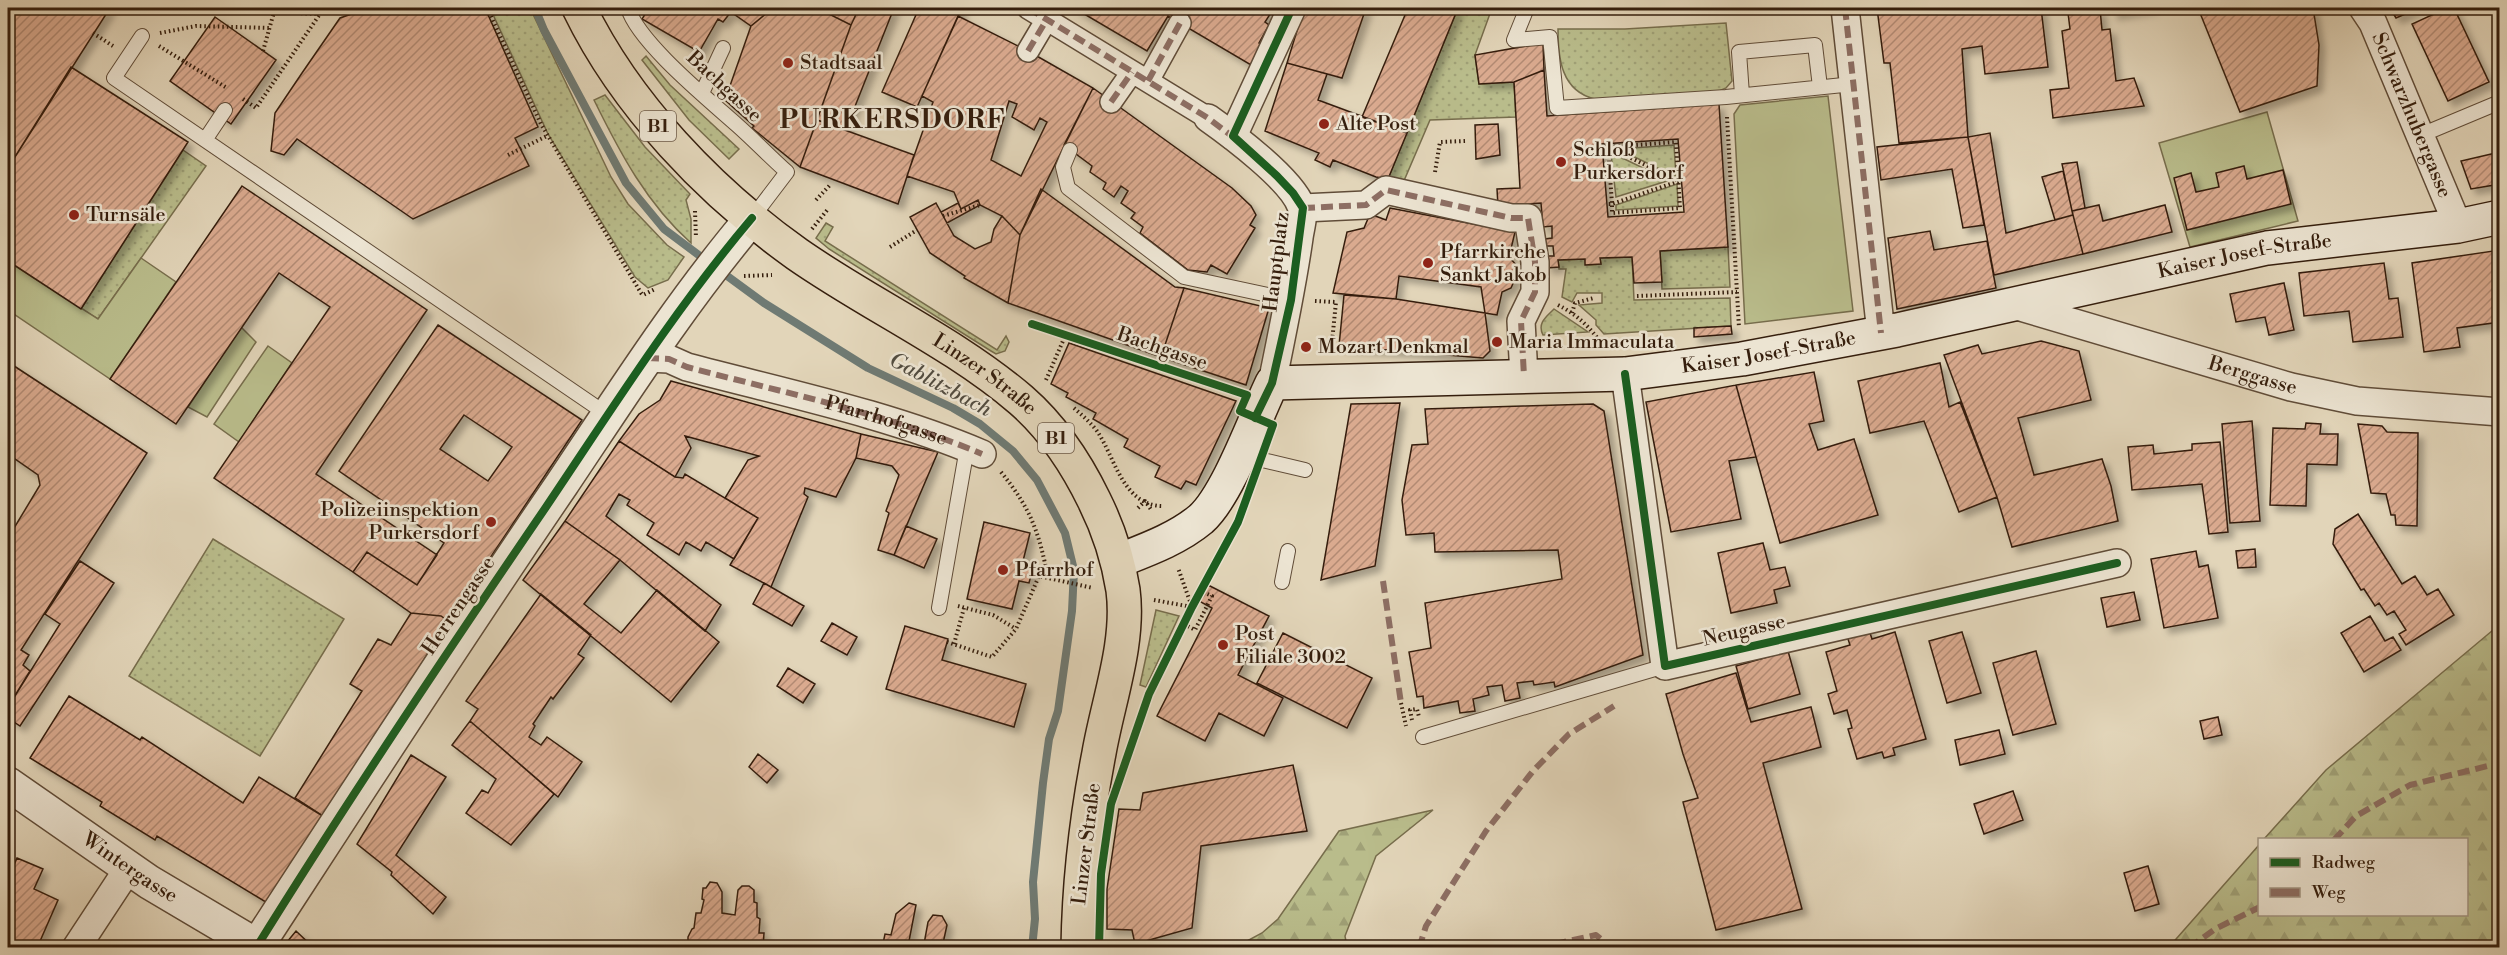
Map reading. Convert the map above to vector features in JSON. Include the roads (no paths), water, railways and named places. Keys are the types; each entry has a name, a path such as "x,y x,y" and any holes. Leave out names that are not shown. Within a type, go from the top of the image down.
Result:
{"main road":[{"name":"Linzer Straße","path":"579,8 604,53 643,108 687,158 752,218 832,278 980,369 1022,401 1060,442 1102,516 1118,561 1123,594 1123,629 1085,832 1080,872 1078,948"},
{"name":"Kaiser Josef-Straße","path":"1272,383 1625,374 1742,359 2014,305 2267,248 2458,226 2499,217"},
{"name":"Herrengasse","path":"257,947 462,630 647,357 695,288 752,218"},
{"path":"1118,561 1165,542 1201,518 1220,496 1272,383"},
{"name":"Wintergasse","path":"8,783 128,868 257,947"}],"street":[{"name":"Hauptplatz","path":"1028,8 1208,118 1233,136 1293,193 1302,208 1291,300 1272,383"},
{"path":"1233,136 1292,8"},
{"path":"1845,8 1881,333"},
{"name":"Schwarzhubergasse","path":"2362,8 2373,23 2458,226"},
{"path":"1028,51 1047,19"},
{"path":"1111,102 1140,76 1180,23"},
{"name":"Hauptplatz","path":"1302,208 1366,205 1386,190 1511,218 1528,219 1534,262 1535,292 1521,321 1524,376"},
{"name":"Berggasse","path":"2014,305 2291,387 2357,401 2499,412"},
{"name":"Pfarrhofgasse","path":"647,357 669,359 687,367 888,422 975,451"},
{"path":"1625,374 1665,666"},
{"name":"Neugasse","path":"1665,666 2117,563"},
{"path":"76,948 128,868"}],"lane":[{"name":"Bachgasse","path":"628,8 639,29 702,93 787,172 752,218"},
{"path":"1527,8 1514,40 1550,37 1557,108 1726,97 1853,84"},
{"path":"142,36 114,78 608,415"},
{"path":"1742,95 1739,52 1815,45 1820,87"},
{"path":"702,93 723,48"},
{"path":"2421,135 2499,102"},
{"path":"205,140 225,111"},
{"path":"1070,150 1063,167 1068,188 1184,277 1291,300"},
{"path":"940,604 975,451"},
{"path":"1239,455 1305,470"},
{"path":"1282,582 1288,551"},
{"path":"1423,737 1665,666"}],"waterway":[{"name":"Gablitzbach","path":"535,8 544,30 626,183 664,229 708,262"},
{"name":"Gablitzbach","path":"719,270 764,303 868,368 953,408 980,424 1013,451 1037,480 1065,533 1074,570 1072,611 1058,711 1049,739 1043,783 1033,882 1035,919 1032,948"}],"place":[{"name":"Stadtsaal","path":"788,63"},
{"name":"Alte Post","path":"1324,124"},
{"name":"Schloß Purkersdorf","path":"1561,162"},
{"name":"Turnsäle","path":"74,215"},
{"name":"Pfarrkirche Sankt Jakob","path":"1428,263"},
{"name":"Maria Immaculata","path":"1497,342"},
{"name":"Mozart Denkmal","path":"1306,347"},
{"name":"Polizeiinspektion Purkersdorf","path":"491,522"},
{"name":"Pfarrhof","path":"1003,570"},
{"name":"Post Filiale 3002","path":"1223,645"}],"district":[{"name":"PURKERSDORF","path":"893,120"}]}
